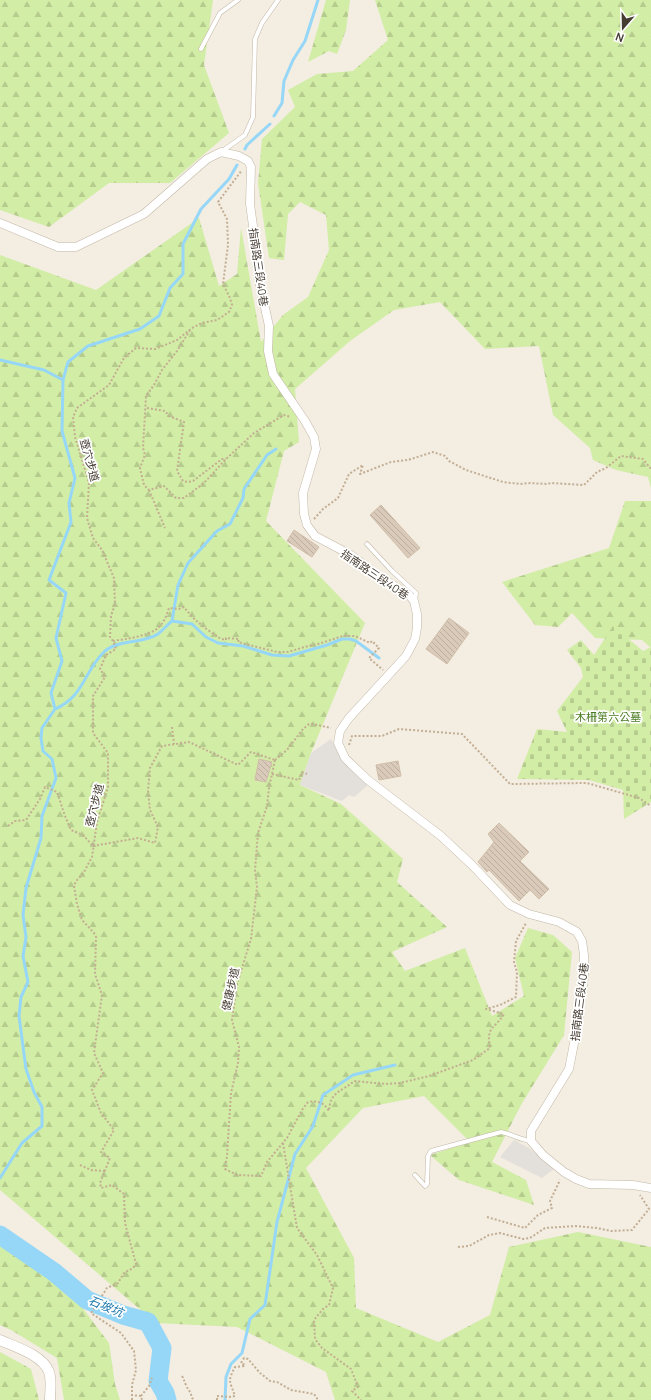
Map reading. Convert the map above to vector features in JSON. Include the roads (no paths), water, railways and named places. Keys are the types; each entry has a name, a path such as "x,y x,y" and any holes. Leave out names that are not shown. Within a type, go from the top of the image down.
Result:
{"street":[{"name":"指南路三段40巷","path":"220,152 239,156 248,161 251,167 250,204 258,276 269,326 268,351 273,374 314,437 316,449 303,493 304,514 307,525 315,536 351,555 380,577 409,595 414,601 417,614 415,639 406,656 349,718 340,731 338,743 345,758 368,780 441,836 472,865 510,905 529,914 559,922 576,932 582,940 584,977 578,1024 569,1069 531,1131 532,1141"},
{"path":"0,223 58,247 76,247 144,214 207,159 220,152"},
{"path":"532,1141 543,1155 564,1172 576,1179 589,1184 633,1185 651,1188"},
{"path":"0,1340 30,1352 45,1364 50,1372 50,1400"}],"lane":[{"path":"201,49 220,13 238,0"},
{"path":"220,152 245,135 253,117 255,39 262,23 278,0"},
{"path":"368,544 392,572 416,593 414,601"},
{"path":"415,1175 425,1186 427,1184 428,1156 431,1151 501,1132 510,1133 522,1140 532,1141"}],"waterway":[{"path":"274,116 282,103 284,81 293,60 305,41 318,0"},
{"path":"245,149 247,145 270,124"},
{"path":"0,1178 22,1143 42,1126 42,1107 34,1092 26,1069 19,1016 21,997 28,982 23,956 26,937 23,915 26,888 41,838 42,816 56,778 52,759 43,751 41,738 42,728 55,709 51,693 62,661 56,638 66,593 49,580 71,522 69,503 75,478 62,431 63,380 68,362 88,346 140,329 159,316 170,288 183,274 183,244 201,209 229,179 237,165"},
{"path":"0,360 44,370 63,380"},
{"path":"172,621 178,585 188,563 217,531 230,524 243,498 244,489 267,455 276,449"},
{"path":"55,709 65,704 73,697 98,658 105,651 117,645 152,637 158,634 172,621 192,624 206,637 218,643 243,646 272,655 289,656 342,639 350,639 356,641 379,658"},
{"path":"225,1400 226,1377 231,1364 242,1353 250,1319 265,1305 277,1222 295,1154 313,1126 323,1095 353,1075 395,1065"},
{"name":"石坡坑","path":"0,1235 54,1272 87,1300 123,1315 148,1322 162,1348 158,1381 167,1400"}],"park label":[{"name":"木柵第六公墓","path":"608,716"}]}
